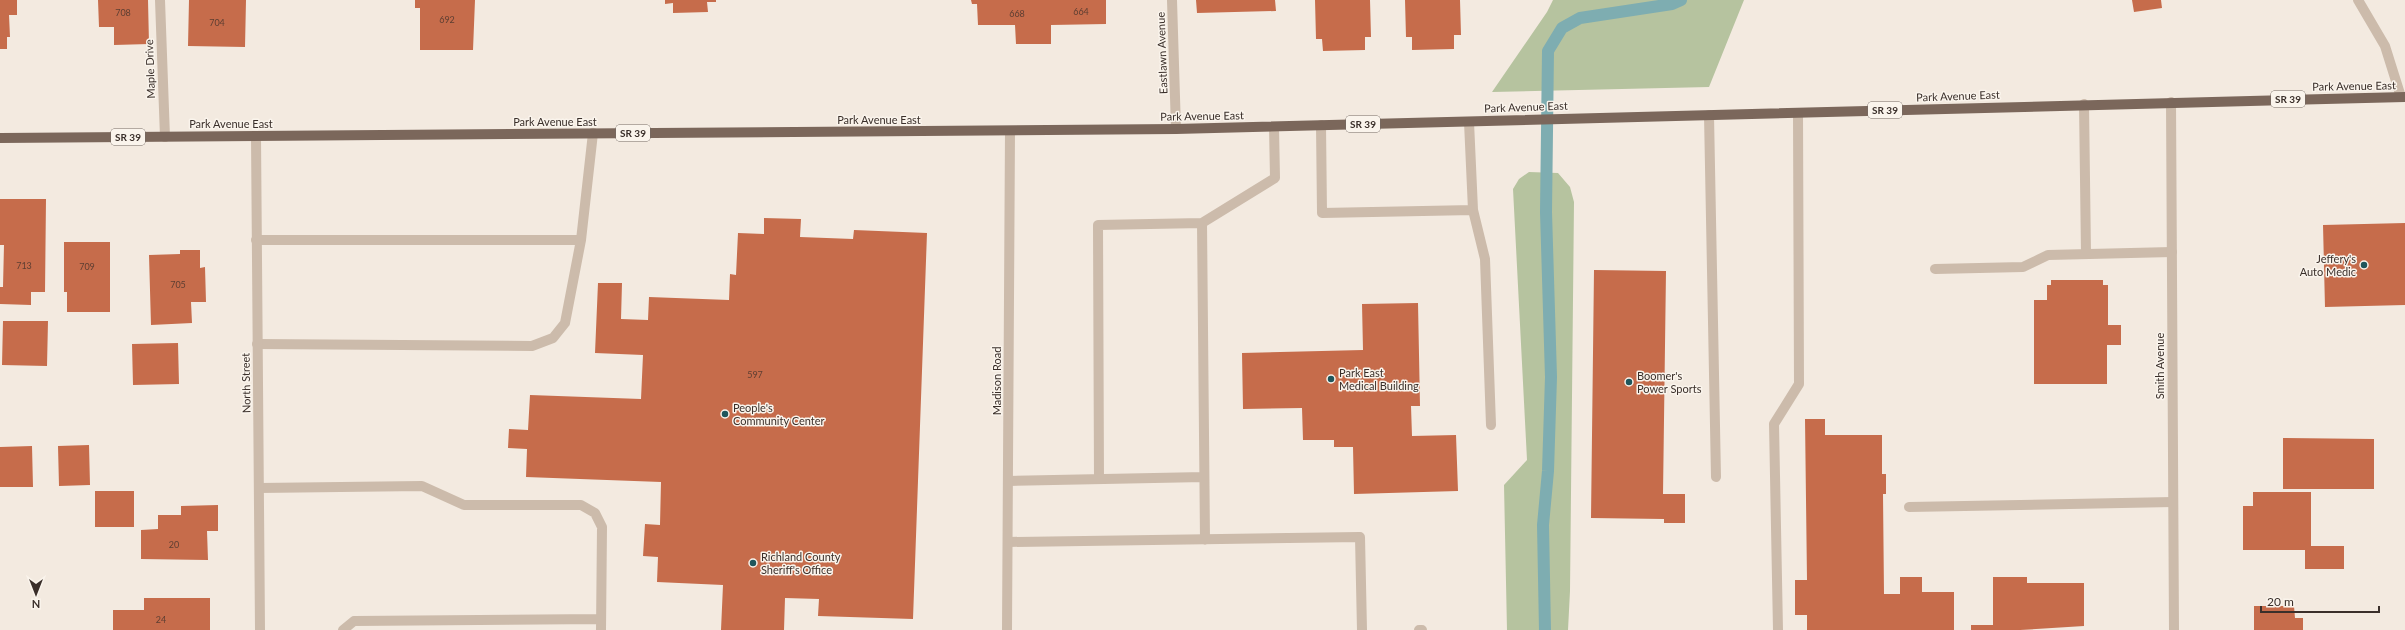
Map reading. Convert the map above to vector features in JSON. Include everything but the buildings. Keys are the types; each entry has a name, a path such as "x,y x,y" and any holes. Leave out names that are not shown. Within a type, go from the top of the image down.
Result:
{"main road":[{"name":"Park Avenue East","path":"0,138 1176,129 2084,104 2403,97"}],"street":[{"name":"Maple Drive","path":"160,0 165,136"},
{"name":"Eastlawn Avenue","path":"1172,0 1176,129"},
{"path":"2358,0 2385,46 2403,97"},
{"name":"Smith Avenue","path":"2171,102 2174,630"},
{"path":"2084,104 2086,254"},
{"path":"1778,630 1774,424 1799,384 1798,113"},
{"path":"1709,115 1716,477"},
{"path":"1469,122 1473,210 1485,259 1491,425"},
{"path":"1321,125 1322,213 1473,210"},
{"path":"1099,479 1098,225 1202,223 1275,178 1274,127"},
{"name":"Madison Road","path":"1007,630 1010,131"},
{"path":"257,344 532,346 553,338 565,323 581,240 593,133"},
{"name":"North Street","path":"256,136 260,630"},
{"path":"1202,223 1205,540"},
{"path":"256,240 581,240"},
{"path":"1935,269 2023,267 2048,255 2172,252"},
{"path":"1008,481 1204,477"},
{"path":"259,488 422,486 464,505 581,505 595,514 602,527 601,630"},
{"path":"1910,507 2173,502"},
{"path":"1008,542 1360,537 1362,630"},
{"path":"343,630 354,621 601,619"}],"green space":[{"path":"1553,0 1744,0 1709,87 1492,92 1547,12"},
{"path":"1529,172 1558,173 1570,187 1574,202 1570,591 1568,630 1507,630 1504,485 1527,460 1513,189 1519,179"}],"waterway":[{"path":"1545,630 1543,525 1548,471 1551,377 1546,212 1548,51 1562,28 1580,18 1672,4 1681,0"}],"place":[{"name":"Jeffery's Auto Medic","path":"2364,265"},
{"name":"Park East Medical Building","path":"1331,379"},
{"name":"Boomer's Power Sports","path":"1629,382"},
{"name":"People's Community Center","path":"725,414"},
{"name":"Richland County Sheriff's Office","path":"753,563"}]}
